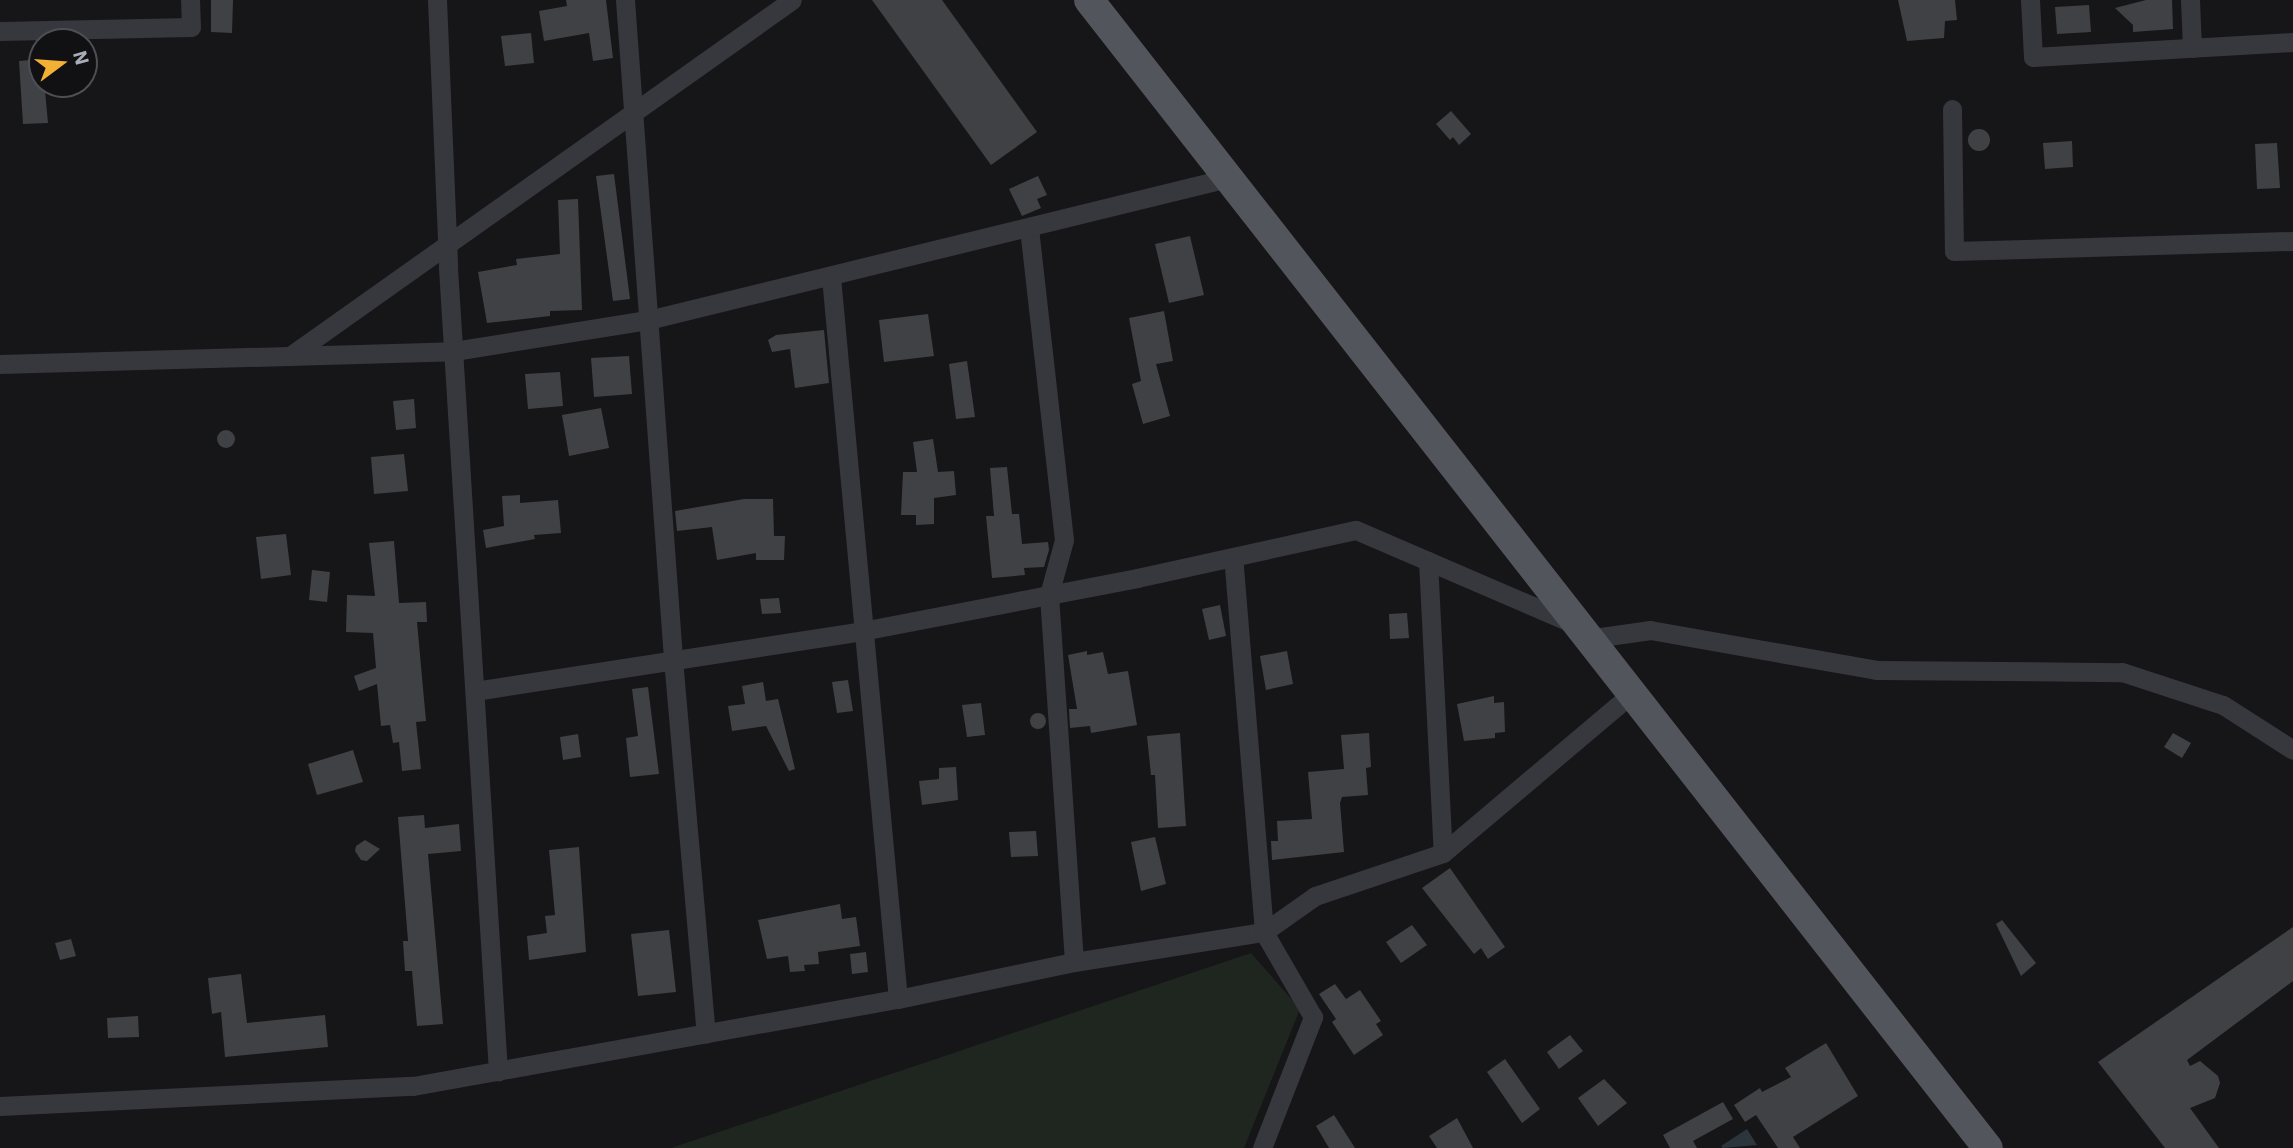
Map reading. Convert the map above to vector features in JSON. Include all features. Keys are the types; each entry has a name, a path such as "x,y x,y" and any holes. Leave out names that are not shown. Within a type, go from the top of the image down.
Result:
{"main road":[{"path":"1089,0 1630,694 1989,1148"}],"street":[{"path":"0,30 191,27 190,0"},
{"path":"437,0 447,244 498,1071"},
{"path":"625,0 673,659 706,1034"},
{"path":"290,356 792,0"},
{"path":"2030,0 2033,57 2293,43"},
{"path":"2190,0 2192,48"},
{"path":"1952,109 1954,251 2293,241"},
{"path":"0,364 454,351 648,320 1228,178"},
{"path":"1030,228 1064,540 1049,595 1074,962"},
{"path":"831,277 898,999"},
{"path":"475,691 862,631 1049,595 1356,530 1582,632 1650,630 1876,670 2122,672 2223,705 2293,750"},
{"path":"1233,557 1264,932 1313,1017 1262,1148"},
{"path":"1428,561 1443,853"},
{"path":"0,1106 413,1086 898,999 1074,962 1264,932 1315,896 1443,853 1630,694"}],"shaded area":[{"path":"1251,953 1300,1009 1244,1148 671,1148"},
{"path":"1747,1129 1757,1145 1721,1146"}],"building":[{"path":"211,0 233,0 232,33 211,32"},
{"path":"566,0 606,0 613,58 593,61 589,33 544,41 539,11 567,6"},
{"path":"872,0 942,0 1037,132 991,165"},
{"path":"1898,0 1955,0 1957,20 1945,21 1944,38 1907,41"},
{"path":"2146,0 2172,0 2173,29 2133,32 2133,25 2115,8"},
{"path":"2089,5 2091,32 2057,34 2055,7"},
{"path":"531,33 534,63 505,66 501,36"},
{"path":"28,60 28,98 46,98 48,123 23,124 19,61"},
{"path":"1451,111 1471,134 1459,145 1453,137 1450,140 1436,124"},
{"path":"1979,129 1987,132 1990,140 1987,148 1979,151 1971,148 1968,140 1971,132"},
{"path":"2072,141 2073,167 2045,169 2043,143"},
{"path":"2277,143 2280,188 2257,189 2255,144"},
{"path":"614,174 630,299 613,301 596,176"},
{"path":"1038,176 1047,195 1037,199 1041,208 1022,216 1009,189"},
{"path":"578,199 582,310 550,311 550,316 487,323 478,272 517,265 516,259 560,254 558,200"},
{"path":"1190,236 1204,295 1169,303 1155,244"},
{"path":"1164,311 1173,361 1156,364 1170,416 1143,424 1132,384 1141,381 1129,318"},
{"path":"928,314 934,356 884,362 879,320"},
{"path":"824,330 829,383 795,388 790,349 772,352 768,340 776,335"},
{"path":"629,356 632,394 594,397 591,358"},
{"path":"967,361 975,417 956,419 949,364"},
{"path":"560,372 563,406 528,409 525,374"},
{"path":"414,399 416,428 396,430 393,401"},
{"path":"601,408 609,448 569,456 562,415"},
{"path":"226,430 232,433 235,439 232,445 226,448 220,445 217,439 220,433"},
{"path":"933,439 938,472 954,471 956,495 934,498 934,524 916,525 916,515 901,515 903,472 917,472 913,442"},
{"path":"404,454 408,491 374,494 371,457"},
{"path":"1007,467 1012,514 1019,514 1022,544 1048,542 1049,550 1044,567 1024,568 1025,575 992,578 986,516 994,516 990,468"},
{"path":"520,495 520,503 558,500 561,533 534,535 535,539 486,548 483,530 504,526 502,496"},
{"path":"744,499 773,499 774,536 785,536 784,560 756,560 756,553 717,560 712,527 677,531 675,511"},
{"path":"286,534 291,575 261,579 256,537"},
{"path":"394,541 399,603 426,602 427,622 417,622 426,721 416,722 421,769 402,771 399,742 393,743 390,725 381,726 377,684 359,691 354,676 376,668 373,633 346,632 347,595 375,596 369,543"},
{"path":"312,570 330,572 327,602 309,600"},
{"path":"779,598 781,613 762,614 760,599"},
{"path":"1220,605 1226,636 1209,640 1202,609"},
{"path":"1407,613 1409,638 1390,639 1389,614"},
{"path":"1087,651 1087,655 1103,652 1108,674 1128,671 1137,725 1091,733 1090,726 1070,728 1069,709 1077,709 1068,655"},
{"path":"1287,651 1293,684 1266,690 1260,656"},
{"path":"848,680 853,711 837,713 832,682"},
{"path":"763,682 766,701 778,699 795,769 789,771 766,726 732,731 728,706 745,704 742,686"},
{"path":"648,687 659,774 630,777 626,738 638,736 632,689"},
{"path":"1494,696 1494,703 1504,702 1505,732 1495,733 1495,738 1464,741 1457,704"},
{"path":"981,703 985,735 967,737 962,705"},
{"path":"1038,713 1044,715 1044,727 1038,729 1032,727 1030,721 1032,715"},
{"path":"1180,733 1186,826 1158,828 1155,775 1151,775 1147,736"},
{"path":"1369,733 1371,767 1366,768 1368,795 1342,797 1340,803 1344,852 1272,860 1271,841 1278,841 1277,821 1312,819 1308,772 1344,769 1341,735"},
{"path":"2173,733 2191,743 2182,758 2164,747"},
{"path":"578,734 581,757 563,760 560,737"},
{"path":"353,750 363,782 317,795 308,764"},
{"path":"956,767 958,800 922,805 919,781 939,779 939,768"},
{"path":"424,815 425,828 459,824 461,851 428,854 443,1024 417,1026 412,971 405,971 403,941 408,941 398,817"},
{"path":"1036,831 1038,856 1011,857 1009,832"},
{"path":"1155,837 1166,884 1141,891 1131,842"},
{"path":"365,840 380,849 367,861 361,860 355,851 356,846"},
{"path":"579,847 586,952 529,960 527,936 547,933 545,916 555,915 549,850"},
{"path":"1450,868 1505,947 1488,959 1481,948 1474,954 1422,888"},
{"path":"840,904 842,919 856,917 860,946 818,952 819,964 804,965 805,971 790,972 788,956 767,959 758,920"},
{"path":"2002,920 2036,963 2021,976 1996,924"},
{"path":"1412,925 1427,945 1401,963 1386,942"},
{"path":"2293,927 2293,981 2187,1060 2190,1066 2200,1061 2218,1076 2220,1083 2215,1098 2190,1108 2219,1148 2165,1148 2098,1062"},
{"path":"669,930 676,992 638,996 631,934"},
{"path":"71,939 76,956 60,960 55,943"},
{"path":"866,952 868,972 852,974 850,954"},
{"path":"241,974 247,1023 325,1015 328,1047 225,1057 221,1012 212,1014 208,978"},
{"path":"1335,984 1346,999 1360,990 1381,1021 1376,1024 1383,1035 1354,1055 1332,1022 1336,1019 1319,994"},
{"path":"138,1016 139,1037 108,1038 107,1018"},
{"path":"1570,1035 1583,1051 1559,1069 1547,1052"},
{"path":"1826,1043 1858,1096 1793,1137 1800,1148 1778,1148 1756,1115 1745,1122 1734,1105 1760,1088 1762,1092 1791,1077 1785,1068"},
{"path":"1505,1059 1540,1109 1522,1123 1487,1072"},
{"path":"1604,1079 1627,1103 1598,1126 1578,1098"},
{"path":"1723,1102 1733,1119 1693,1141 1697,1148 1670,1148 1663,1135"},
{"path":"1334,1115 1355,1148 1329,1148 1316,1126"},
{"path":"1457,1118 1473,1148 1437,1148 1429,1136"}]}
